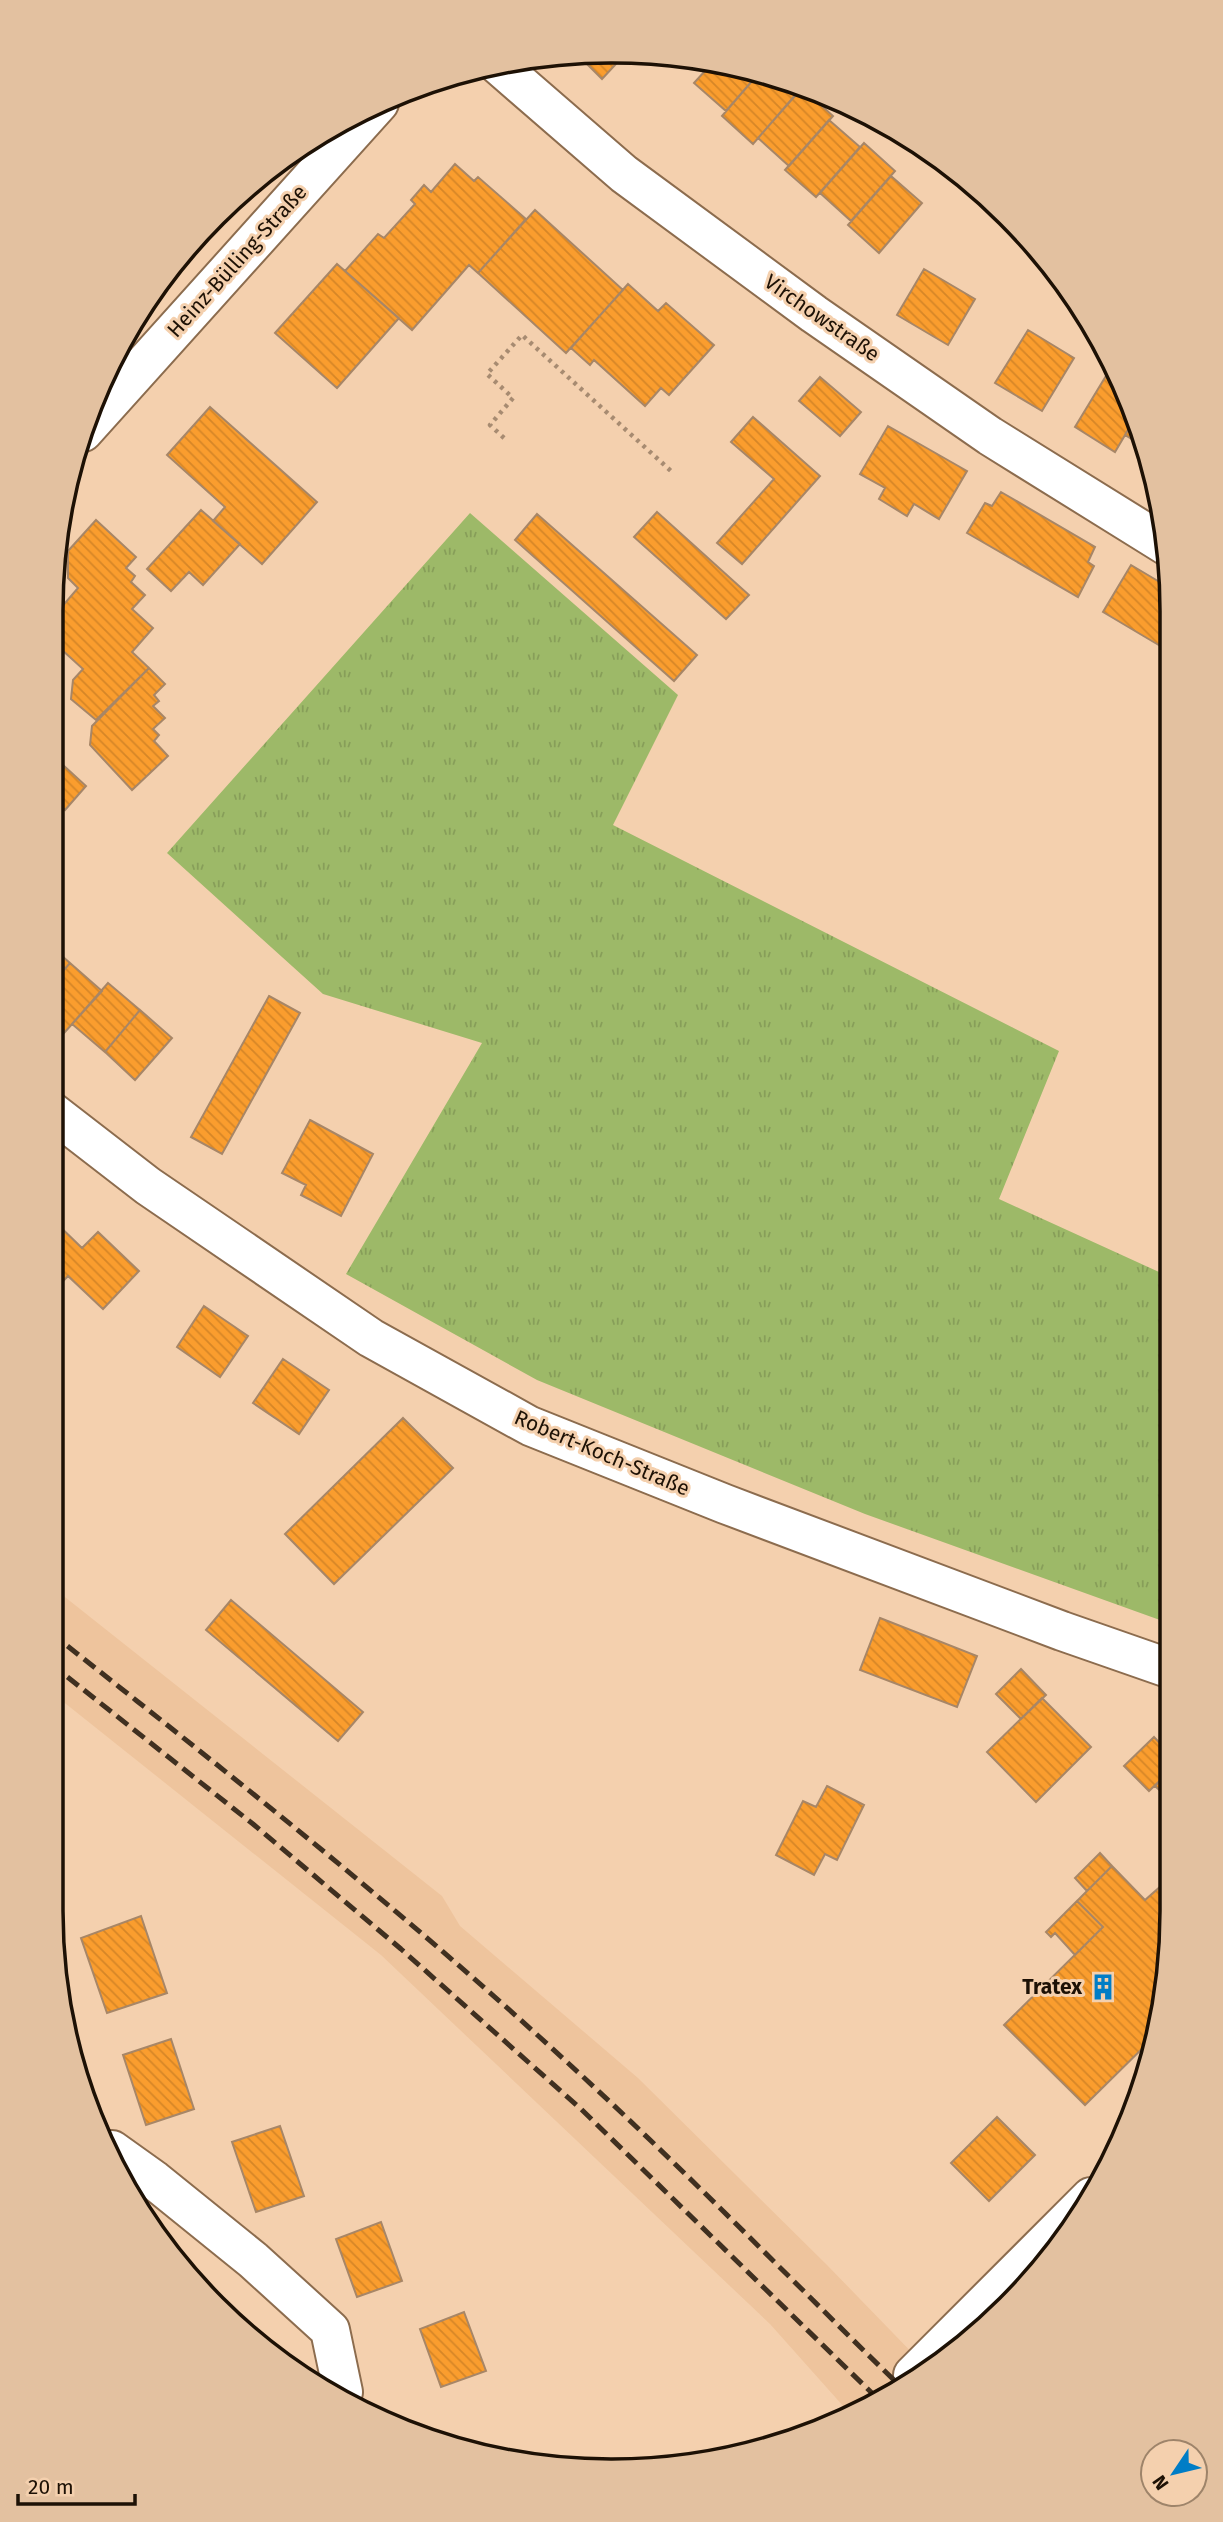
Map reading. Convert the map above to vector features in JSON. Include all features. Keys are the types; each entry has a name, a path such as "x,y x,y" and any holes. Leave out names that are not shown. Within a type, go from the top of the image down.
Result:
{"street":[{"name":"Virchowstraße","path":"508,73 624,174 814,314 990,436 1155,538"},
{"name":"Heinz-Bülling-Straße","path":"115,380 357,126"},
{"name":"Robert-Koch-Straße","path":"63,1120 148,1186 371,1338 530,1426 803,1533 1160,1665"},
{"path":"122,2157 253,2260 330,2330 343,2389"},
{"path":"937,2352 1056,2231"}],"path":[{"path":"504,438 490,425 513,398 487,374 522,335 671,471"}],"shaded area":[{"path":"63,1596 442,1896 460,1926 638,2078 922,2363 886,2386 844,2407 770,2324 381,1955 63,1702"}],"green space":[{"path":"470,513 678,695 613,825 1059,1051 999,1199 1160,1272 1160,1620 865,1514 537,1380 346,1274 482,1043 323,994 167,853"}],"building":[{"path":"617,63 602,79 587,64"},
{"path":"704,72 751,82 726,111 694,83"},
{"path":"752,82 795,95 753,144 722,116"},
{"path":"796,95 821,105 833,116 789,166 758,138"},
{"path":"829,120 860,147 816,197 785,170"},
{"path":"864,143 895,171 851,221 820,193"},
{"path":"455,164 474,181 478,177 526,219 478,273 469,265 412,330 345,271 378,234 384,238 415,204 411,200 424,185 431,192"},
{"path":"891,176 922,203 879,253 848,225"},
{"path":"535,210 623,290 566,353 478,273"},
{"path":"337,264 399,318 337,388 275,333"},
{"path":"924,269 975,299 948,345 897,315"},
{"path":"628,284 658,311 666,303 714,345 669,395 661,388 645,406 594,360 590,365 571,348"},
{"path":"1028,330 1074,358 1042,411 995,383"},
{"path":"1106,376 1129,429 1115,452 1075,427"},
{"path":"820,377 861,412 840,436 799,401"},
{"path":"210,407 317,502 262,564 213,521 225,507 167,455"},
{"path":"753,417 820,476 742,564 717,543 774,479 731,442"},
{"path":"888,426 967,471 939,519 914,504 907,516 879,499 885,488 860,474"},
{"path":"1129,429 1132,439 1125,435"},
{"path":"1001,492 1095,547 1088,562 1094,566 1078,597 967,533 985,503 992,506"},
{"path":"201,510 240,544 203,585 189,572 171,591 147,569"},
{"path":"657,512 749,595 726,619 634,537"},
{"path":"537,514 697,655 674,681 515,540"},
{"path":"96,520 136,557 126,568 135,576 131,582 145,595 132,609 153,628 132,652 149,668 96,720 71,699 73,680 83,669 63,651 63,605 78,588 68,578 68,551"},
{"path":"1131,565 1159,582 1160,646 1103,612"},
{"path":"149,668 165,684 154,695 159,701 153,706 165,718 153,729 159,735 154,741 168,756 132,790 90,745 92,726"},
{"path":"63,765 86,786 65,810 63,808"},
{"path":"63,957 70,963 63,971"},
{"path":"70,963 102,991 64,1033 63,1032 63,971"},
{"path":"108,983 140,1010 105,1052 72,1024"},
{"path":"269,996 300,1013 222,1154 191,1137"},
{"path":"140,1010 172,1038 135,1080 105,1052"},
{"path":"310,1120 373,1154 341,1216 301,1195 306,1185 282,1173"},
{"path":"63,1230 82,1248 98,1232 139,1271 103,1309 68,1276 63,1281"},
{"path":"204,1306 248,1336 220,1377 177,1347"},
{"path":"283,1359 329,1390 299,1434 253,1403"},
{"path":"403,1418 453,1468 334,1584 285,1534"},
{"path":"231,1600 363,1712 338,1741 206,1630"},
{"path":"880,1618 977,1656 957,1707 860,1670"},
{"path":"1021,1669 1046,1695 1021,1719 996,1694"},
{"path":"1042,1698 1091,1747 1036,1802 987,1752"},
{"path":"1154,1737 1160,1743 1160,1780 1149,1791 1124,1766"},
{"path":"827,1786 864,1805 837,1860 825,1854 814,1875 776,1855 803,1801 816,1807"},
{"path":"1100,1853 1112,1866 1087,1891 1075,1878"},
{"name":"Tratex","path":"1112,1866 1145,1900 1160,1887 1159,1946 1155,1982 1142,2049 1085,2105 1004,2025 1103,1927 1077,1901"},
{"path":"1077,1901 1103,1927 1075,1955 1055,1933 1051,1937 1046,1932"},
{"path":"141,1916 167,1993 107,2013 81,1938"},
{"path":"171,2039 194,2109 146,2125 123,2055"},
{"path":"997,2117 1035,2155 989,2201 951,2163"},
{"path":"280,2126 304,2196 256,2212 232,2142"},
{"path":"381,2222 402,2281 357,2297 336,2239"},
{"path":"464,2312 486,2371 441,2387 420,2329"}],"railway":[{"path":"63,1642 314,1843 506,2007 652,2142 895,2381"},
{"path":"63,1674 253,1824 401,1949 581,2109 872,2393"}],"place":[{"name":"Tratex","path":"1103,1987"}]}
